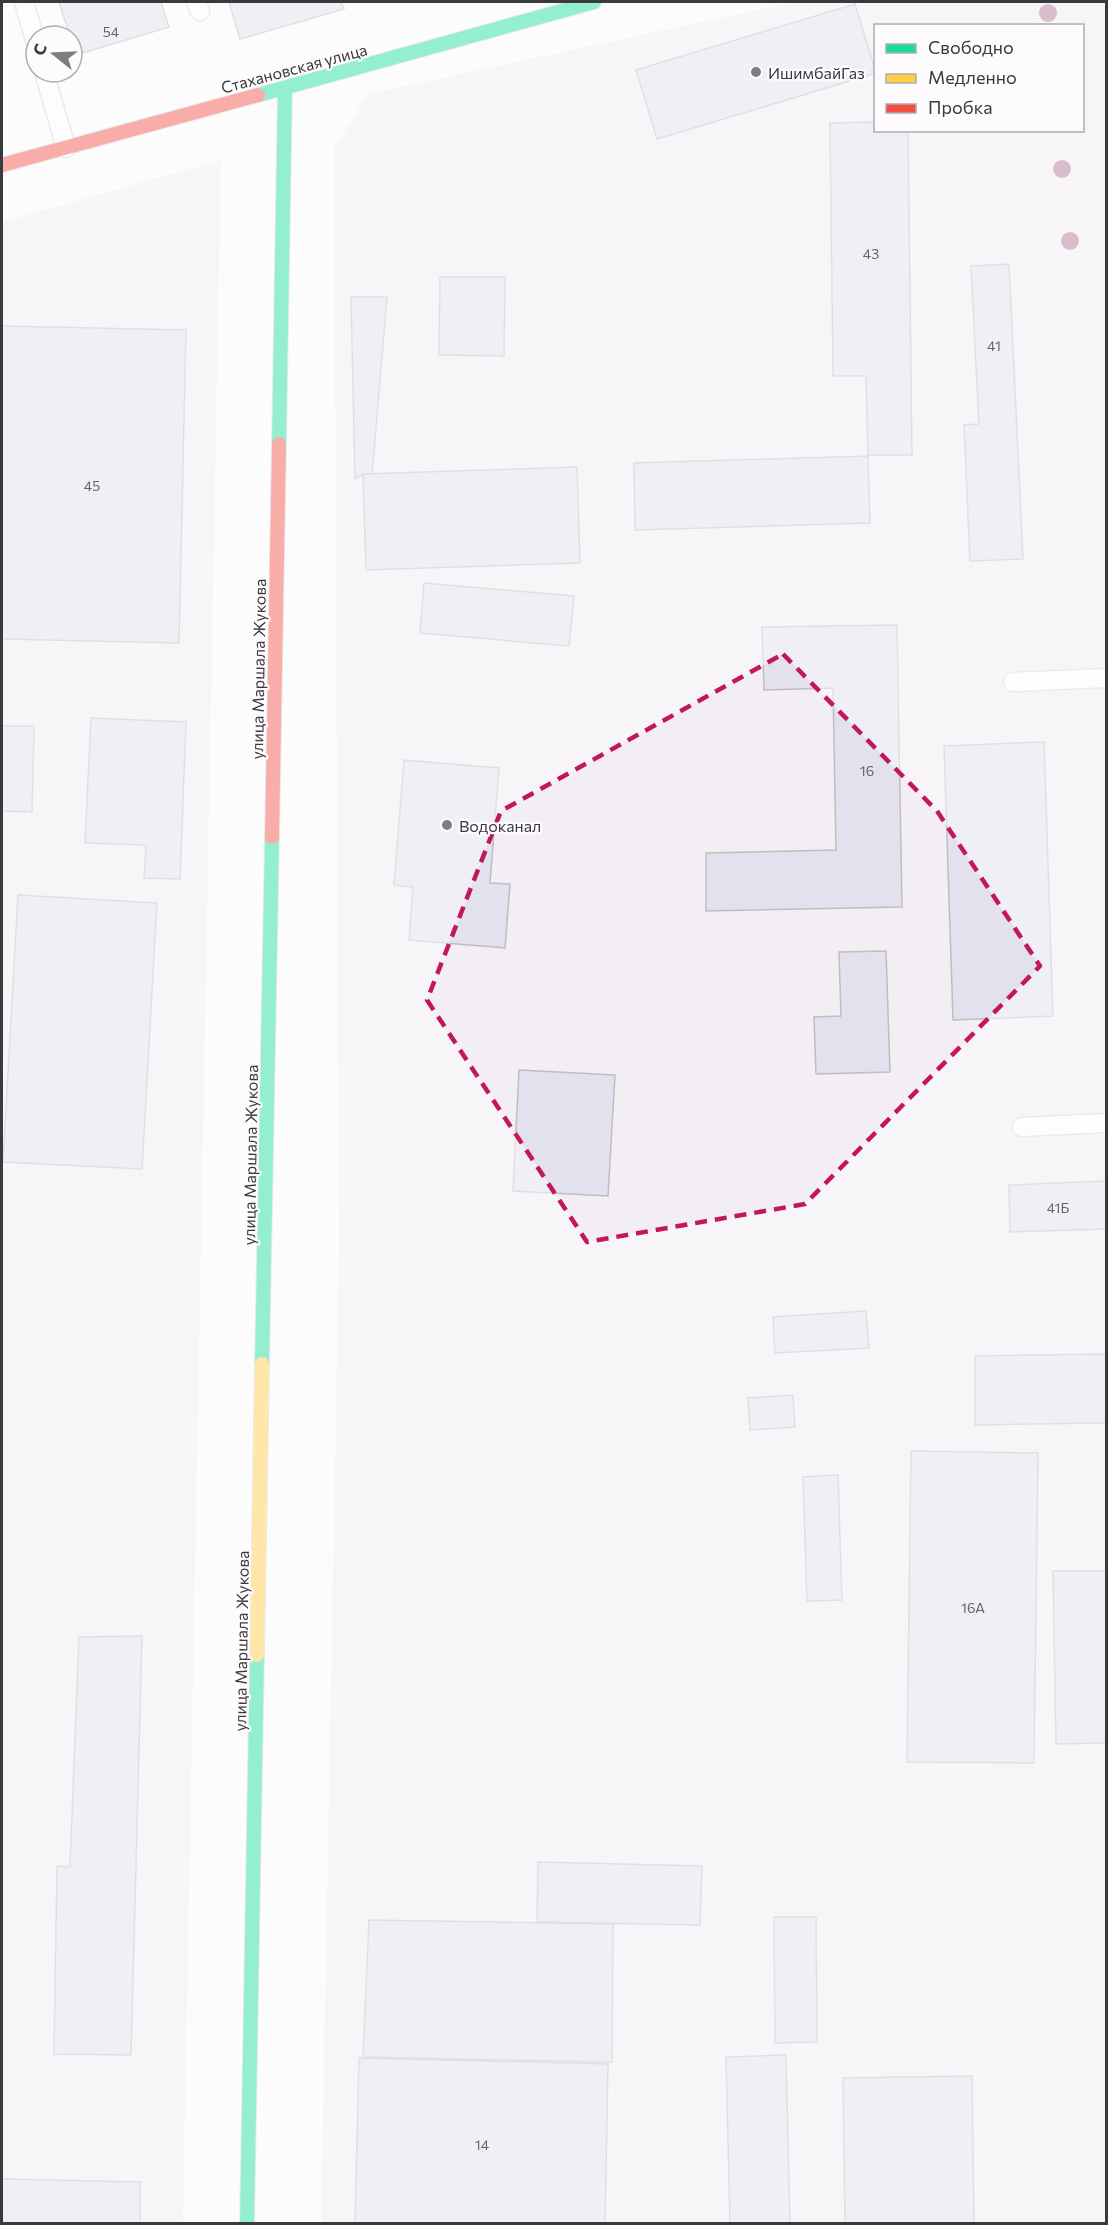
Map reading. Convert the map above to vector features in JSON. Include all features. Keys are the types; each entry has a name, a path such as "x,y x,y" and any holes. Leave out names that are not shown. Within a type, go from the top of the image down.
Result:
{"street":[{"name":"Стахановская улица","path":"2,165 584,3"},
{"name":"улица Маршала Жукова","path":"247,2223 285,88"}],"lane":[{"path":"24,2 30,24"},
{"path":"47,84 66,148"},
{"path":"1013,682 1107,678"},
{"path":"1022,1127 1107,1123"}],"highlighted area":[{"path":"783,654 937,811 1040,966 805,1204 587,1242 427,1000 501,811"}],"shaded area":[{"path":"794,2 1106,2 1106,2223 321,2224 339,1243 334,149 368,94"},
{"path":"221,160 183,2223 2,2224 2,222"}],"building":[{"path":"59,2 161,2 169,27 84,53 84,24 66,24"},
{"path":"229,2 341,2 344,9 240,39"},
{"name":"ИшимбайГаз","path":"855,4 874,66 874,74 657,139 636,70"},
{"path":"874,122 874,132 908,132 912,455 868,455 866,376 833,376 830,123"},
{"path":"1009,264 1023,559 970,561 964,425 979,424 971,266"},
{"path":"440,277 505,277 504,356 439,355"},
{"path":"351,297 387,297 372,474 363,474 355,479"},
{"path":"2,326 186,330 179,643 2,639"},
{"path":"868,456 870,523 635,530 634,463"},
{"path":"577,467 580,563 366,570 363,474"},
{"path":"424,583 574,596 569,646 420,633"},
{"path":"897,625 902,907 706,911 706,853 836,850 833,688 764,690 762,627"},
{"path":"91,718 186,722 180,879 144,878 146,845 85,843"},
{"path":"2,726 34,726 32,812 2,811"},
{"path":"1044,742 1053,1016 953,1020 944,746"},
{"name":"Водоканал","path":"404,760 499,768 490,883 510,884 505,948 409,940 413,887 394,885"},
{"path":"18,895 157,903 142,1169 3,1162"},
{"path":"886,951 890,1072 816,1074 814,1017 841,1016 839,952"},
{"path":"519,1070 615,1075 608,1196 513,1191"},
{"path":"1106,1181 1106,1229 1010,1232 1009,1185"},
{"path":"866,1311 869,1348 775,1353 773,1317"},
{"path":"1106,1354 1106,1423 975,1425 975,1356"},
{"path":"793,1395 795,1427 750,1430 748,1398"},
{"path":"911,1451 1038,1453 1034,1763 907,1762"},
{"path":"838,1475 842,1600 807,1601 803,1477"},
{"path":"1053,1571 1106,1571 1106,1743 1056,1744"},
{"path":"142,1636 131,2055 54,2054 57,1866 70,1867 79,1637"},
{"path":"538,1862 702,1866 700,1925 537,1922"},
{"path":"774,1917 816,1917 817,2042 775,2043"},
{"path":"369,1920 613,1924 612,2062 363,2057"},
{"path":"786,2055 790,2224 730,2224 726,2057"},
{"path":"359,2058 608,2064 605,2224 355,2224"},
{"path":"972,2076 974,2224 845,2224 843,2078"},
{"path":"2,2179 140,2182 140,2224 2,2224"}],"traffic: fast":[{"path":"258,95 594,2"},
{"path":"279,444 285,88"},
{"path":"262,1364 272,837"},
{"path":"247,2224 257,1655"}],"traffic: slow":[{"path":"257,1655 262,1364"}],"traffic: jam":[{"path":"2,165 258,95"},
{"path":"272,837 279,444"}],"place":[{"name":"ИшимбайГаз","path":"756,72"},
{"name":"Водоканал","path":"447,825"}]}
